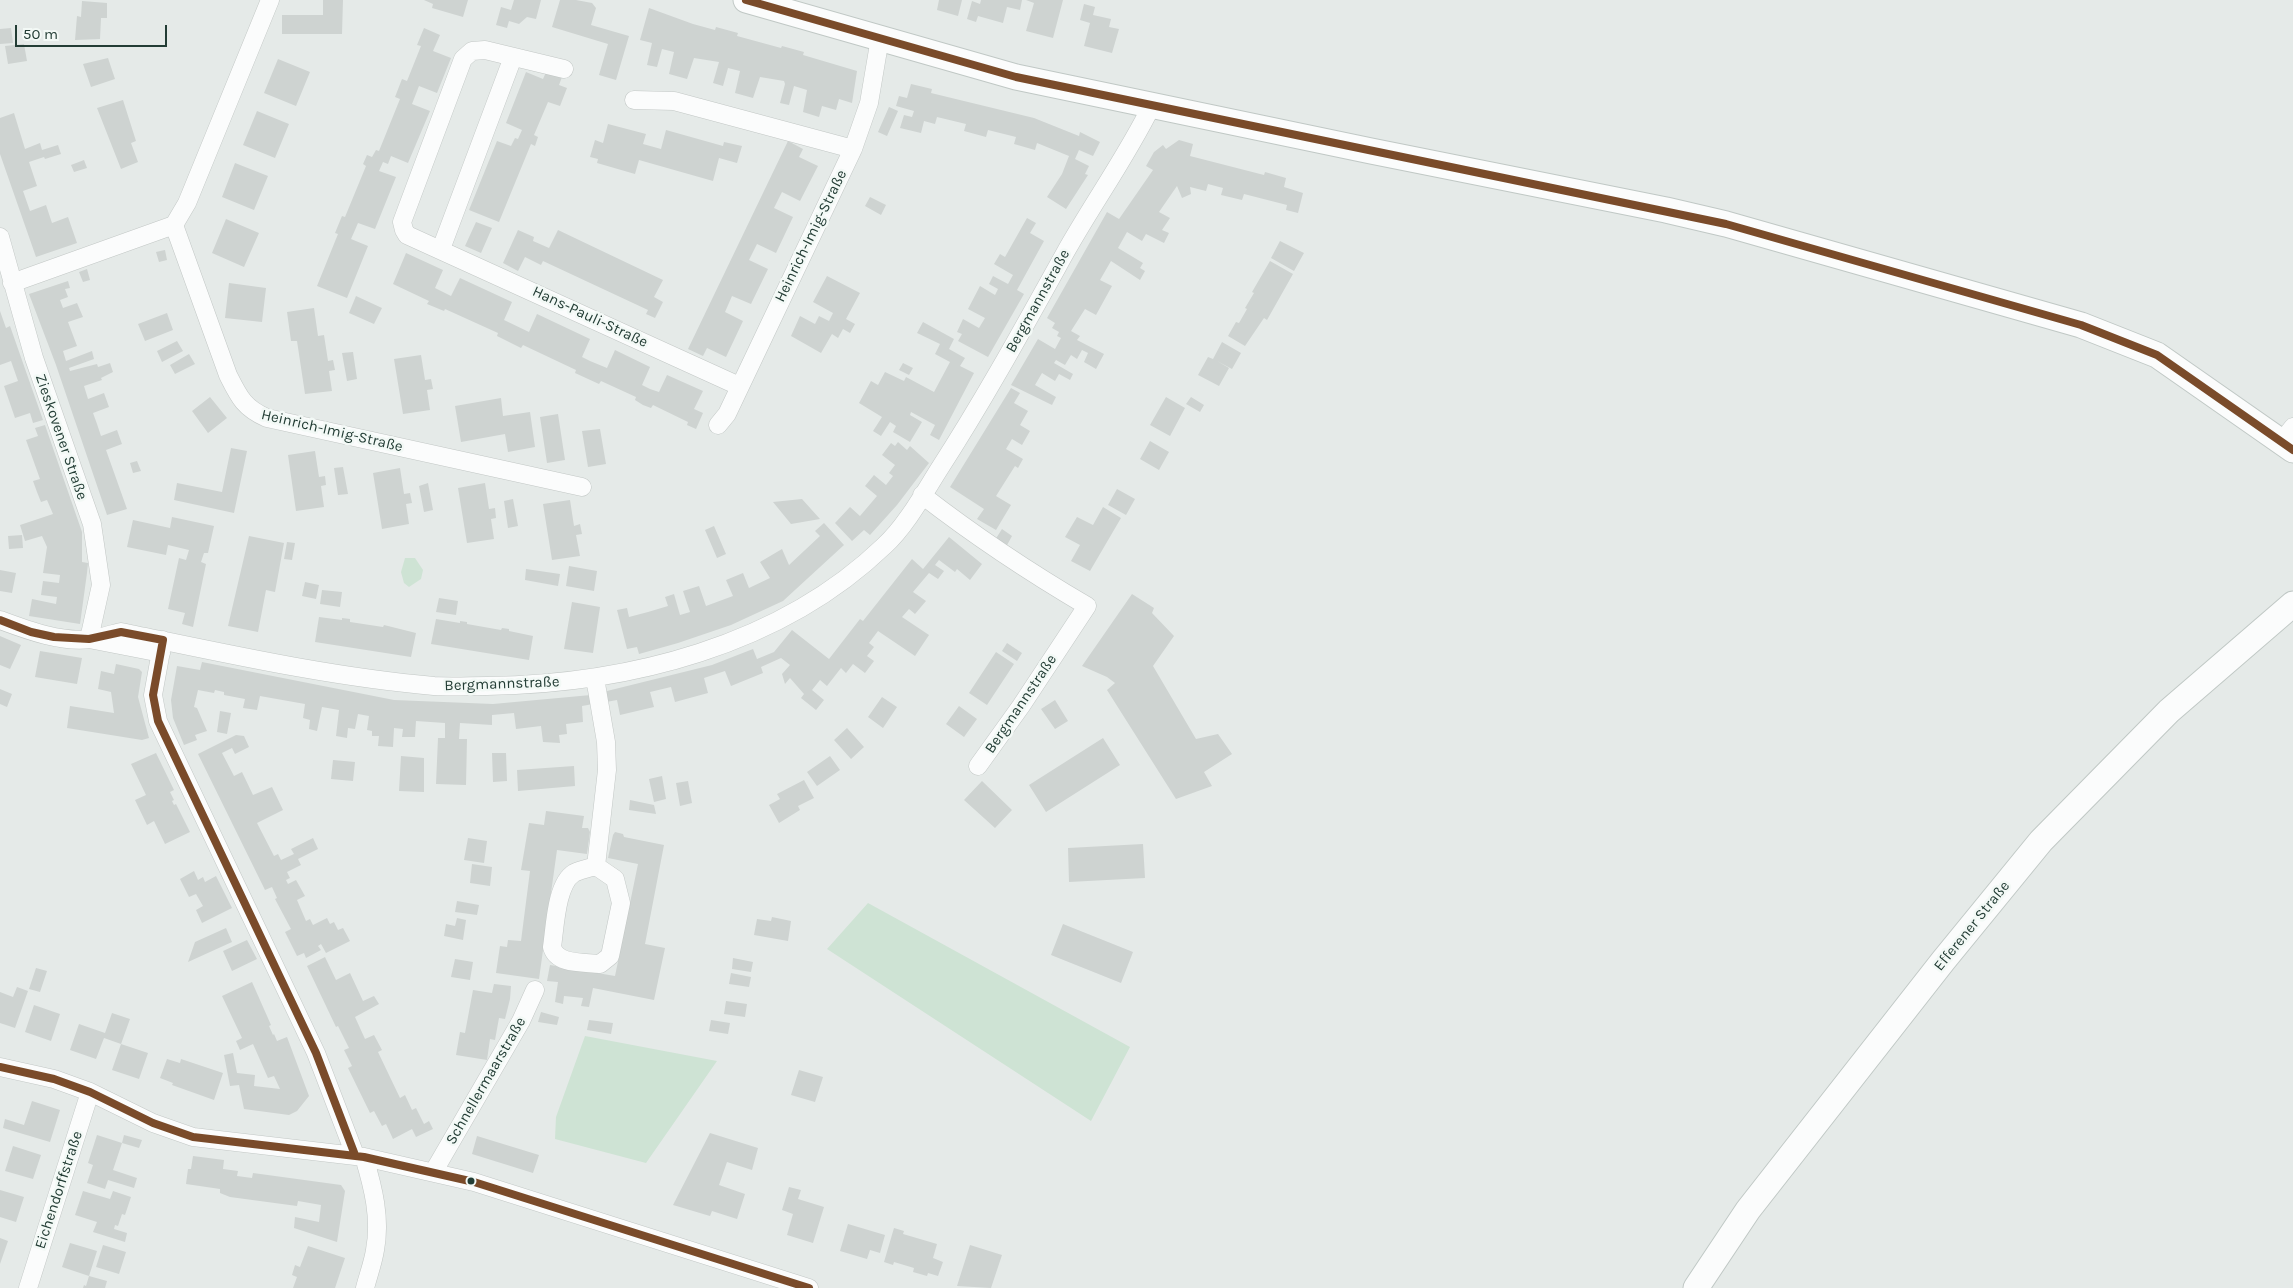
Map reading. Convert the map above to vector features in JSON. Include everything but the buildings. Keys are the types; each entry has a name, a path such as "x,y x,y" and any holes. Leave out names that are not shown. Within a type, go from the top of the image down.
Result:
{"street":[{"path":"12,283 174,225 187,202 270,0"},
{"path":"746,0 1016,77 1371,152 1666,210 1726,224 2081,325 2157,355 2289,439"},
{"name":"Heinrich-Imig-Straße","path":"718,425 727,414 853,149 869,104 880,38"},
{"name":"Hans-Pauli-Straße","path":"564,69 485,50 472,51 463,59 402,222 404,230 407,234 739,386"},
{"path":"441,249 513,57"},
{"path":"634,100 674,101 853,149"},
{"name":"Bergmannstraße","path":"0,620 32,632 162,647 325,672 438,686 538,685 595,678 627,672 686,656 749,634 824,596 888,544 980,406 1084,218 1140,130 1152,105"},
{"name":"Heinrich-Imig-Straße","path":"174,225 228,375 238,396 251,411 267,418 582,487"},
{"name":"Zieskovener Straße","path":"0,237 34,358 92,524 101,585 89,640"},
{"name":"Bergmannstraße","path":"922,495 1032,574 1087,606 1021,706 978,766"},
{"name":"Efferener Straße","path":"1696,1288 1748,1210 1943,961 2041,840 2169,711 2293,604"},
{"name":"Bergmannstraße","path":"89,640 121,632 162,647"},
{"path":"162,647 153,696 158,721 316,1053 373,1187 377,1212 376,1250 365,1288"},
{"path":"595,678 606,742 607,770 596,866"},
{"path":"596,866 615,879 621,903 610,956 600,964 560,959 554,954 552,946 560,893 566,880 574,873 596,866"},
{"name":"Schnellermaarstraße","path":"434,1171 522,1021 535,990"},
{"path":"0,1067 54,1079 90,1092 153,1123 193,1137 359,1156 434,1171 809,1288"},
{"name":"Eichendorffstraße","path":"28,1288 90,1092"}],"green space":[{"path":"405,558 415,558 423,570 421,579 409,587 404,583 401,572"},
{"path":"868,903 1130,1047 1091,1121 827,949"},
{"path":"585,1036 717,1061 646,1163 555,1139 556,1117"}],"transit line":[{"path":"746,0 1016,77 1726,224 2081,325 2157,355 2293,450"},
{"path":"0,620 31,632 54,637 89,639 121,632 163,640"},
{"path":"163,640 153,695 158,721 316,1053 355,1155"},
{"path":"0,1067 54,1079 90,1092 153,1123 193,1137 364,1157 474,1182 809,1288"}]}
